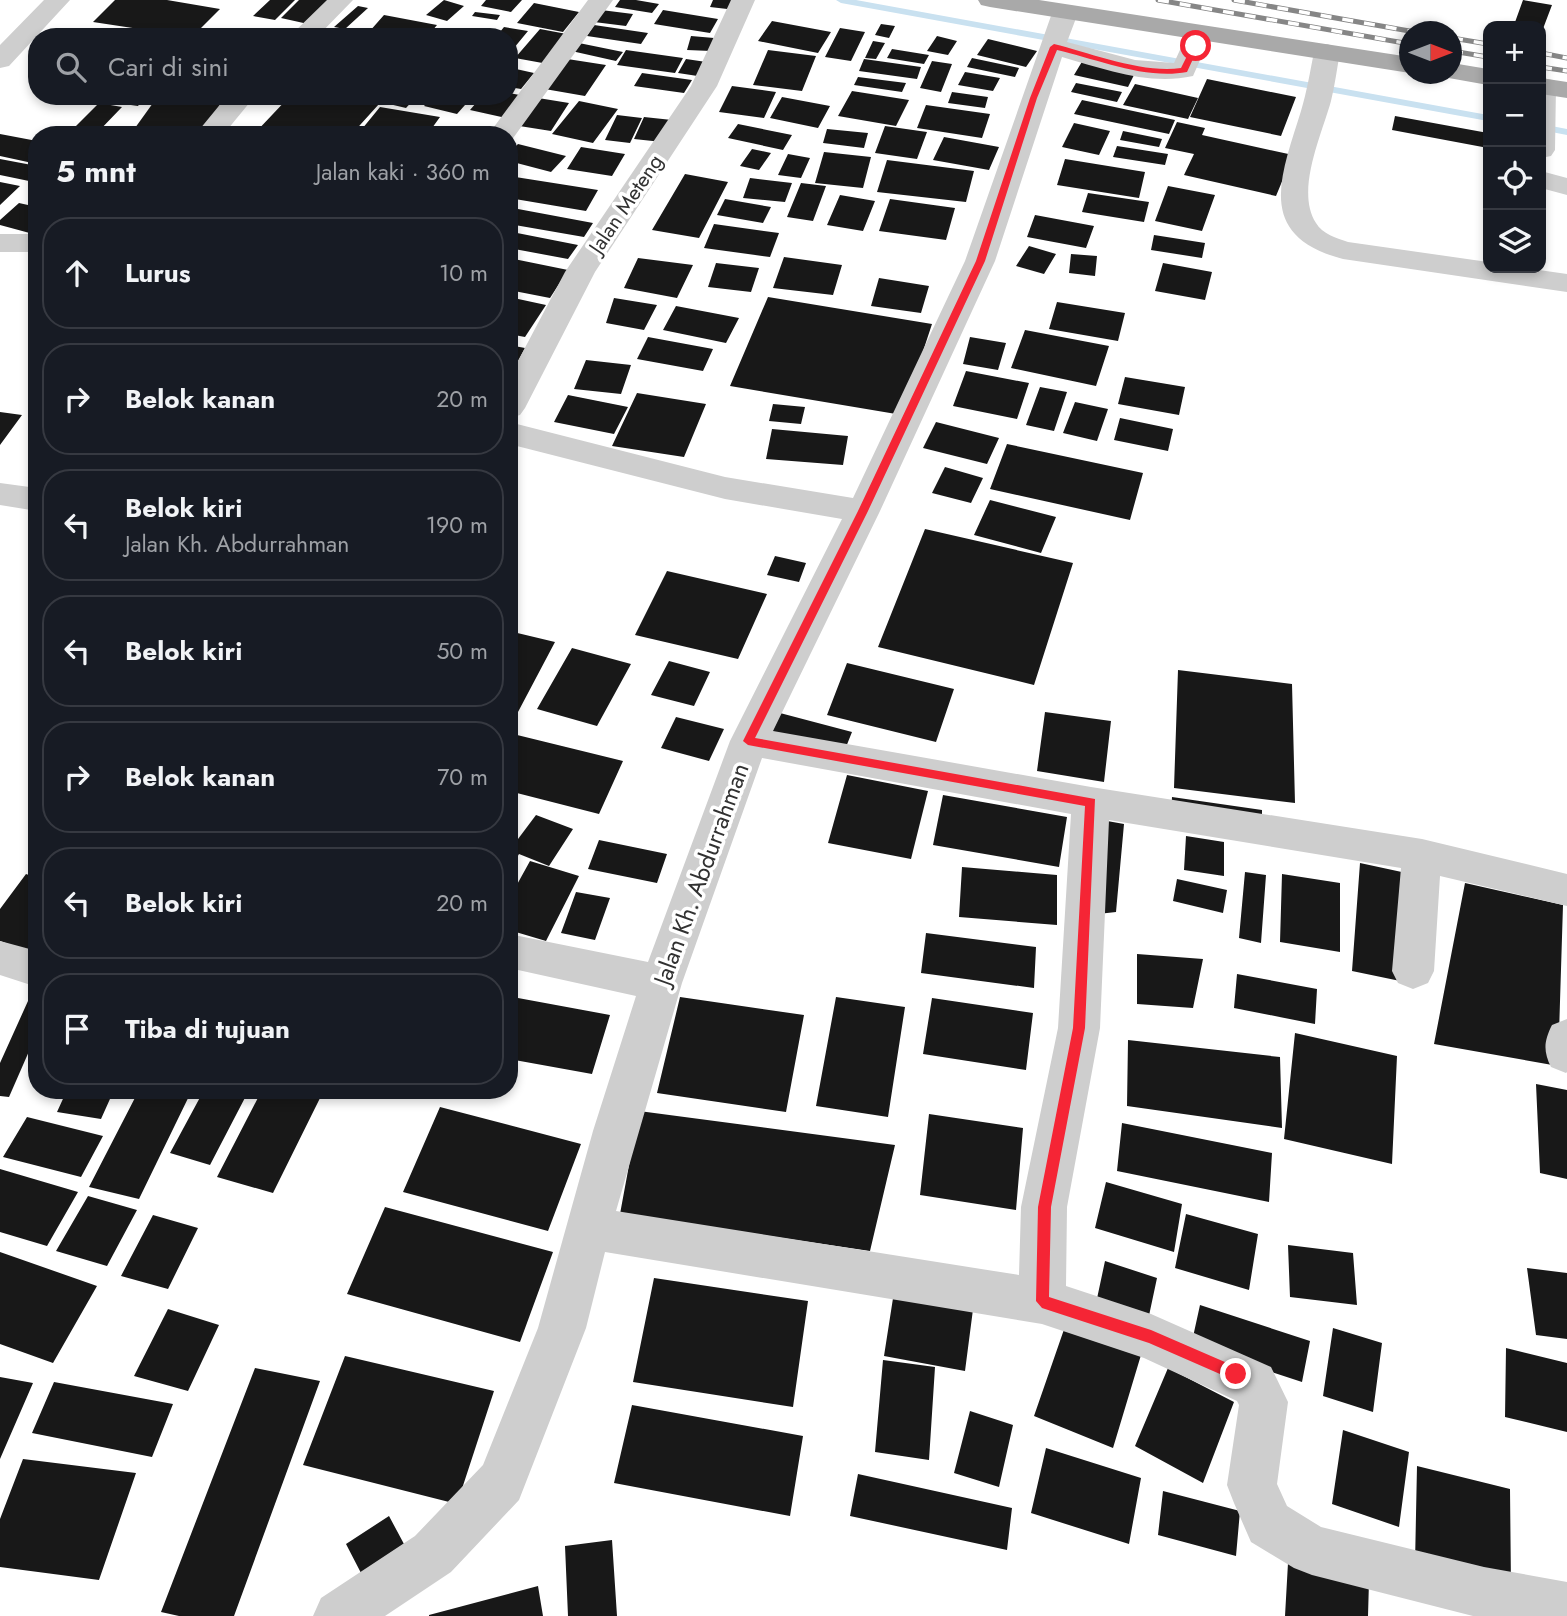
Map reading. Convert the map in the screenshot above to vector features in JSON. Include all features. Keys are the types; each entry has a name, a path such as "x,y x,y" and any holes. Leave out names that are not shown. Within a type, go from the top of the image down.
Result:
{"main road":[{"path":"990,0 1023,3 1059,33 1197,40 1326,60 1399,64"},
{"path":"1462,73 1483,76"}],"street":[{"path":"31,28 58,0"},
{"path":"311,28 341,0"},
{"path":"508,126 601,0"},
{"name":"Jalan Meteng","path":"518,391 580,272 704,86 743,0"},
{"path":"0,60 28,31"},
{"path":"1059,33 1146,69 1184,70 1197,40"},
{"name":"Jalan Kh. Abdurrahman","path":"339,1616 433,1555 501,1482 562,1328 661,983 748,741 863,511 980,261 1034,98 1059,33"},
{"path":"1326,60 1318,99 1298,164 1296,212 1303,227 1315,239 1343,250 1567,283"},
{"path":"1546,115 1549,91"},
{"path":"216,126 234,105"},
{"path":"1546,180 1567,187"},
{"path":"0,243 28,243"},
{"path":"518,435 725,488 863,511"},
{"path":"748,741 1091,802 1422,855 1492,869 1567,890"},
{"path":"1042,1301 1044,1207 1079,1028 1091,802"},
{"path":"1413,971 1422,855"},
{"path":"518,953 661,983"},
{"path":"0,958 28,966"},
{"path":"589,1228 1042,1301 1151,1337 1254,1384 1264,1402 1252,1485 1269,1524 1312,1550 1484,1593 1567,1608"}],"building":[{"path":"115,0 167,0 220,9 201,28 133,28 93,22"},
{"path":"270,0 295,0 275,20 253,16"},
{"path":"299,0 332,0 308,24 281,18"},
{"path":"444,0 464,6 447,21 426,15"},
{"path":"486,0 522,0 511,12 481,6"},
{"path":"620,0 659,4 652,13 615,7"},
{"path":"713,0 740,0 736,10 710,7"},
{"path":"1523,0 1552,5 1546,21 1515,21"},
{"path":"534,3 579,12 563,32 517,23"},
{"path":"358,6 368,8 346,28 334,27"},
{"path":"601,10 633,14 626,26 594,22"},
{"path":"663,10 718,19 710,33 654,24"},
{"path":"475,12 500,15 497,20 472,16"},
{"path":"384,15 437,25 434,28 373,28"},
{"path":"772,21 831,32 818,53 758,41"},
{"path":"881,24 895,26 889,38 875,35"},
{"path":"594,25 648,33 641,44 587,36"},
{"path":"840,28 865,32 851,61 825,57"},
{"path":"518,29 528,31 518,43"},
{"path":"540,29 572,35 548,64 518,59 518,55"},
{"path":"691,36 714,38 711,51 687,50"},
{"path":"937,36 957,41 948,55 927,51"},
{"path":"988,39 1037,51 1026,67 977,55"},
{"path":"873,41 885,43 876,59 865,58"},
{"path":"574,42 623,52 616,61 567,50"},
{"path":"892,49 929,55 924,64 887,58"},
{"path":"626,50 683,58 675,73 617,65"},
{"path":"768,50 816,56 802,91 753,85"},
{"path":"561,58 606,65 585,96 539,88"},
{"path":"972,58 1019,68 1015,77 967,67"},
{"path":"686,59 713,63 704,77 678,73"},
{"path":"864,59 921,67 917,79 859,71"},
{"path":"1083,60 1136,71 1128,87 1074,75"},
{"path":"932,61 952,64 941,92 920,88"},
{"path":"518,69 534,73 521,89 518,88"},
{"path":"965,72 1000,78 993,91 958,85"},
{"path":"642,73 692,80 684,93 634,86"},
{"path":"858,77 906,83 902,92 854,85"},
{"path":"1207,79 1296,97 1281,136 1190,117"},
{"path":"1076,83 1122,92 1117,102 1071,92"},
{"path":"1135,84 1198,98 1188,119 1123,105"},
{"path":"732,86 776,92 764,118 719,112"},
{"path":"852,91 909,100 896,126 838,116"},
{"path":"952,92 988,97 985,108 948,103"},
{"path":"518,95 525,96 518,104"},
{"path":"532,97 569,103 551,131 513,125"},
{"path":"782,97 830,106 818,128 770,118"},
{"path":"1082,100 1175,120 1169,134 1074,114"},
{"path":"579,101 618,109 593,143 552,134"},
{"path":"97,105 122,107 104,126 76,126"},
{"path":"152,105 220,105 206,126 136,126"},
{"path":"281,105 378,105 359,126 262,126"},
{"path":"425,105 465,105 457,114"},
{"path":"474,105 517,105 506,118 470,110"},
{"path":"926,105 990,114 982,138 917,128"},
{"path":"380,107 440,117 434,126 364,126"},
{"path":"617,115 642,118 630,143 605,140"},
{"path":"1395,116 1483,132 1483,147 1392,130"},
{"path":"644,117 672,120 662,142 634,139"},
{"path":"1177,122 1205,128 1202,135 1293,155 1276,196 1184,175 1194,154 1165,148"},
{"path":"1074,123 1110,131 1099,155 1062,147"},
{"path":"738,124 792,135 783,150 728,138"},
{"path":"885,126 927,132 917,159 875,153"},
{"path":"827,129 868,133 864,148 823,143"},
{"path":"1123,131 1162,139 1159,147 1120,140"},
{"path":"0,134 28,139 28,162 0,156"},
{"path":"944,137 999,147 989,170 933,160"},
{"path":"518,144 566,156 551,172 518,163"},
{"path":"1117,146 1168,154 1165,165 1113,157"},
{"path":"581,147 625,154 612,176 567,169"},
{"path":"752,149 771,153 759,170 740,166"},
{"path":"824,152 871,157 863,188 815,183"},
{"path":"788,154 810,158 801,178 778,175"},
{"path":"0,159 28,164 28,181 0,175"},
{"path":"1065,159 1145,172 1139,198 1057,185"},
{"path":"887,160 974,171 966,202 877,192"},
{"path":"685,174 728,182 699,238 652,230"},
{"path":"518,177 598,190 586,211 518,200"},
{"path":"750,178 792,183 785,202 743,198"},
{"path":"0,182 20,186 0,205"},
{"path":"801,183 826,186 813,221 787,217"},
{"path":"1168,186 1215,195 1202,231 1155,221"},
{"path":"1088,193 1149,202 1144,222 1082,212"},
{"path":"840,195 875,201 863,231 827,225"},
{"path":"725,199 771,207 763,223 717,215"},
{"path":"890,199 955,208 946,240 879,231"},
{"path":"19,203 28,205 28,233 0,225 0,220"},
{"path":"518,209 593,223 584,237 518,226"},
{"path":"1035,215 1094,226 1086,248 1027,237"},
{"path":"714,224 779,233 770,257 704,248"},
{"path":"518,233 578,245 568,259 518,250"},
{"path":"1154,235 1205,243 1202,258 1151,250"},
{"path":"1029,246 1056,254 1044,274 1016,266"},
{"path":"1071,254 1097,256 1095,276 1069,273"},
{"path":"784,257 842,265 833,295 773,288"},
{"path":"638,258 693,265 677,298 624,288"},
{"path":"518,260 568,270 550,298 518,292"},
{"path":"716,263 759,268 751,292 708,287"},
{"path":"1163,263 1212,272 1205,300 1155,291"},
{"path":"879,278 929,286 921,313 871,306"},
{"path":"768,297 932,324 902,415 730,386"},
{"path":"614,298 657,305 644,330 606,323"},
{"path":"518,299 546,305 525,337 518,336"},
{"path":"1057,302 1125,313 1118,341 1049,329"},
{"path":"676,306 739,318 726,343 663,330"},
{"path":"1025,330 1109,346 1096,386 1011,368"},
{"path":"648,337 713,349 703,371 637,359"},
{"path":"970,337 1006,343 998,370 963,364"},
{"path":"518,347 525,348 518,361"},
{"path":"586,360 631,365 621,394 574,389"},
{"path":"966,371 1029,383 1017,419 953,406"},
{"path":"1125,377 1185,387 1179,415 1118,404"},
{"path":"1040,387 1067,392 1054,431 1026,425"},
{"path":"637,393 706,404 684,457 612,446"},
{"path":"568,395 628,407 614,434 554,422"},
{"path":"1075,402 1108,409 1097,441 1063,433"},
{"path":"773,404 805,407 801,424 769,421"},
{"path":"0,412 22,415 0,445"},
{"path":"1120,418 1173,429 1168,451 1114,440"},
{"path":"936,422 999,438 987,464 923,448"},
{"path":"772,429 848,436 843,465 766,459"},
{"path":"1007,444 1143,473 1130,520 990,489"},
{"path":"945,467 983,478 971,503 932,493"},
{"path":"990,500 1056,517 1041,553 974,535"},
{"path":"925,529 1073,563 1034,685 878,647"},
{"path":"775,556 806,563 799,582 767,575"},
{"path":"667,571 767,594 738,659 635,635"},
{"path":"518,633 555,642 518,712"},
{"path":"572,648 631,664 597,726 537,709"},
{"path":"669,661 710,672 694,706 651,695"},
{"path":"847,663 954,689 936,742 827,715"},
{"path":"1178,670 1292,684 1295,803 1174,788"},
{"path":"1045,712 1111,721 1104,782 1037,771"},
{"path":"780,713 852,732 844,752 772,732"},
{"path":"676,717 724,729 709,761 661,748"},
{"path":"518,735 623,761 599,814 518,793"},
{"path":"847,775 928,791 911,859 828,843"},
{"path":"943,795 1067,817 1059,867 933,845"},
{"path":"1172,797 1262,810 1262,828 1171,815"},
{"path":"536,815 573,829 549,866 518,856 518,839"},
{"path":"1096,819 1124,824 1116,912 1089,915"},
{"path":"1186,836 1224,842 1224,876 1184,870"},
{"path":"599,840 667,854 657,883 588,869"},
{"path":"530,861 579,876 546,941 518,933 518,883"},
{"path":"1360,863 1411,874 1405,982 1352,971"},
{"path":"962,867 1057,875 1057,925 959,917"},
{"path":"1245,872 1266,875 1261,943 1239,938"},
{"path":"1282,874 1340,883 1340,952 1280,942"},
{"path":"28,875 28,951 0,941 0,909"},
{"path":"1177,879 1227,890 1223,913 1173,901"},
{"path":"1465,883 1563,905 1558,1066 1434,1044"},
{"path":"576,892 610,898 595,940 561,933"},
{"path":"926,933 1036,947 1034,988 921,973"},
{"path":"1137,954 1203,959 1193,1008 1137,1004"},
{"path":"1237,974 1317,989 1315,1024 1234,1008"},
{"path":"680,997 804,1015 786,1112 657,1093"},
{"path":"836,997 905,1007 888,1117 816,1106"},
{"path":"518,998 610,1015 592,1074 518,1061"},
{"path":"932,998 1033,1013 1026,1070 923,1054"},
{"path":"28,1001 28,1054 9,1097 0,1096 0,1063"},
{"path":"1295,1033 1397,1056 1392,1164 1284,1139"},
{"path":"1128,1040 1280,1057 1282,1128 1127,1106"},
{"path":"1536,1084 1567,1090 1567,1179 1540,1173"},
{"path":"63,1099 110,1099 101,1119 57,1112"},
{"path":"134,1099 188,1099 139,1199 89,1187"},
{"path":"199,1099 244,1099 210,1165 170,1153"},
{"path":"257,1099 320,1099 273,1193 217,1177"},
{"path":"440,1107 581,1144 548,1231 403,1192"},
{"path":"639,1111 895,1145 870,1251 620,1214"},
{"path":"929,1114 1023,1128 1016,1210 920,1195"},
{"path":"27,1117 103,1136 81,1177 3,1157"},
{"path":"1122,1123 1272,1153 1269,1202 1117,1171"},
{"path":"0,1169 78,1192 47,1246 0,1232"},
{"path":"1106,1182 1182,1204 1174,1252 1095,1228"},
{"path":"88,1196 137,1210 107,1266 56,1251"},
{"path":"385,1207 553,1252 520,1342 347,1294"},
{"path":"1186,1214 1258,1234 1249,1290 1175,1268"},
{"path":"153,1215 198,1228 168,1289 121,1276"},
{"path":"1288,1245 1353,1253 1357,1305 1290,1297"},
{"path":"0,1252 97,1286 53,1363 0,1344"},
{"path":"1105,1261 1157,1278 1147,1325 1095,1308"},
{"path":"1527,1268 1567,1273 1567,1339 1536,1335"},
{"path":"654,1278 808,1301 793,1407 633,1382"},
{"path":"896,1279 975,1294 965,1371 884,1356"},
{"path":"1200,1305 1310,1341 1302,1382 1191,1346"},
{"path":"168,1309 219,1325 188,1391 134,1376"},
{"path":"1069,1315 1144,1345 1113,1448 1034,1416"},
{"path":"1333,1328 1382,1343 1373,1412 1323,1396"},
{"path":"1506,1348 1567,1363 1567,1432 1505,1417"},
{"path":"345,1356 494,1391 457,1504 303,1465"},
{"path":"883,1360 935,1367 929,1460 875,1452"},
{"path":"255,1368 320,1381 234,1616 179,1616 161,1612"},
{"path":"1168,1368 1234,1402 1203,1483 1135,1446"},
{"path":"0,1377 33,1383 0,1459"},
{"path":"54,1382 173,1404 152,1457 32,1433"},
{"path":"632,1405 803,1436 790,1516 614,1483"},
{"path":"970,1411 1013,1425 999,1487 954,1473"},
{"path":"1343,1430 1409,1452 1399,1527 1332,1504"},
{"path":"1046,1448 1141,1478 1129,1544 1031,1513"},
{"path":"23,1459 136,1473 99,1580 0,1567 0,1519"},
{"path":"1417,1466 1510,1489 1511,1587 1415,1564"},
{"path":"858,1474 1012,1508 1007,1550 850,1516"},
{"path":"1163,1491 1240,1511 1236,1556 1158,1535"},
{"path":"389,1516 404,1544 361,1573 346,1544"},
{"path":"612,1540 617,1616 568,1616 565,1546"},
{"path":"1288,1563 1369,1581 1368,1616 1285,1616"},
{"path":"538,1586 543,1616 429,1616 429,1615"}],"waterway":[{"path":"841,0 1483,117"},
{"path":"1546,128 1567,132"}],"railway":[{"path":"1158,0 1399,42"},
{"path":"1234,0 1399,29"},
{"path":"1462,40 1483,43"},
{"path":"1462,53 1483,56"},
{"path":"1546,54 1567,58"},
{"path":"1546,68 1567,71"}],"route":[{"path":"1196,46 1184,70 1173,72 1146,69 1054,47 1034,98 980,261 863,511 748,741 1091,802 1079,1028 1044,1207 1042,1301 1151,1337 1236,1374"}]}
